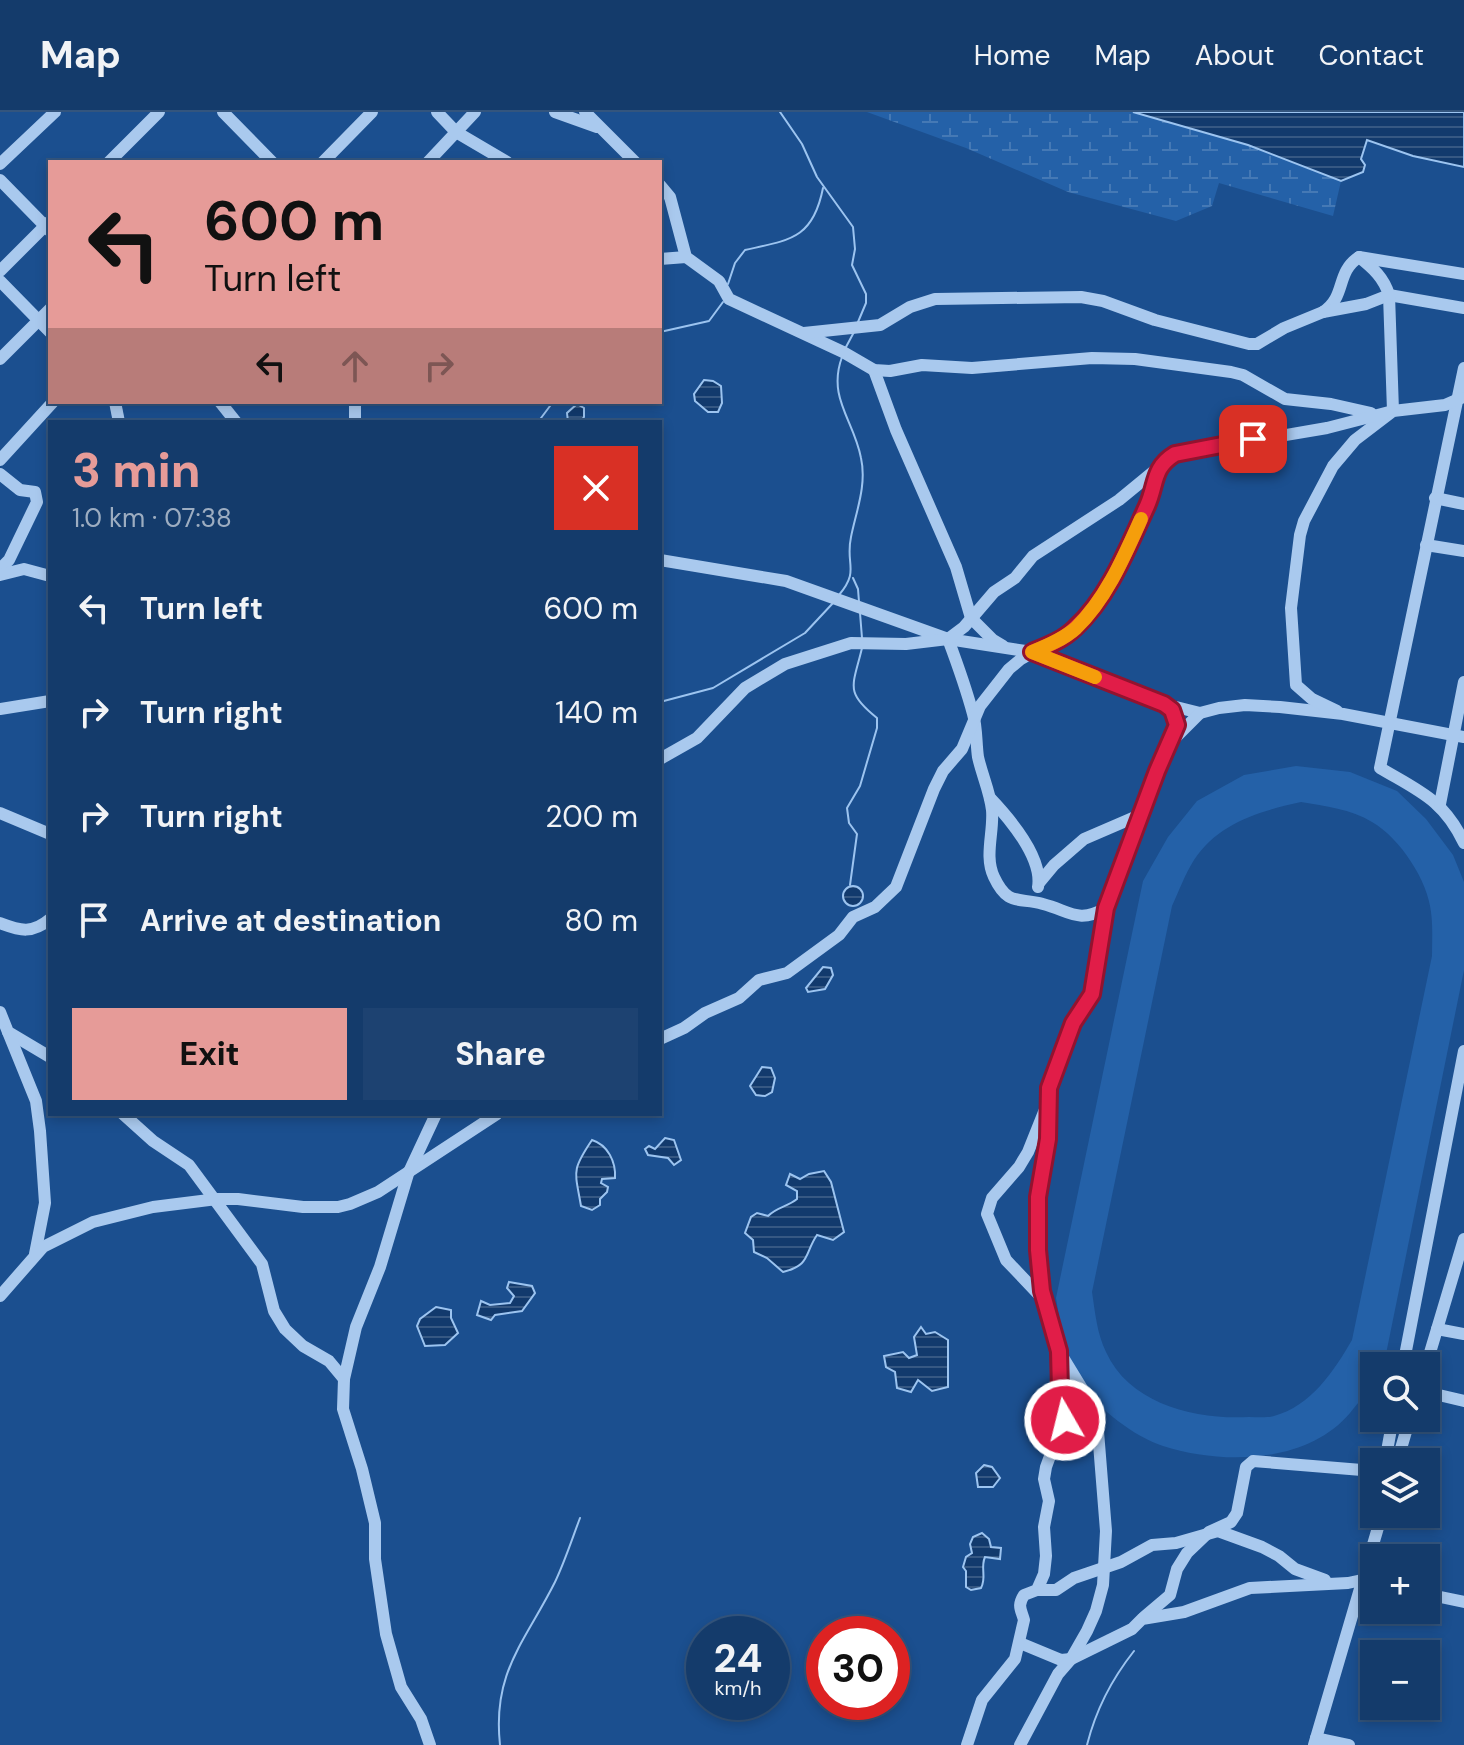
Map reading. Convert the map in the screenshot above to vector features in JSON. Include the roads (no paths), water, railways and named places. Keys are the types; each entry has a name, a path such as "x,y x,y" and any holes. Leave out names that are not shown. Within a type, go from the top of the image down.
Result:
{"street":[{"path":"0,164 55,112"},
{"path":"111,160 159,112"},
{"path":"223,112 270,160"},
{"path":"350,112 361,123"},
{"path":"325,160 372,112"},
{"path":"437,112 456,132 504,160"},
{"path":"430,160 475,112"},
{"path":"555,112 600,128"},
{"path":"585,112 633,160"},
{"path":"0,180 48,226 0,271"},
{"path":"662,187 670,197 686,257 719,281 729,299 843,352 874,370 890,371 922,365 972,368 1092,358 1135,359 1231,372 1243,375 1285,399 1378,414"},
{"path":"662,259 686,257"},
{"path":"1323,312 1337,300 1348,264 1359,257 1464,274"},
{"path":"1359,257 1374,269 1389,295 1393,411"},
{"path":"0,281 48,330"},
{"path":"801,334 880,325 922,303 959,297 1092,299 1155,320 1249,344 1257,344 1284,328 1323,312 1366,304 1389,295 1464,308"},
{"path":"0,359 48,311"},
{"path":"1464,368 1461,398 1435,498 1380,768 1440,804 1464,843"},
{"path":"874,370 896,430 956,567 971,618 993,640 1008,648"},
{"path":"662,758 697,738 745,688 785,664 851,643 906,644 948,639 964,627 994,592 1015,578 1033,556 1119,500 1175,454 1327,428 1393,411 1445,405 1461,398"},
{"path":"0,460 51,404"},
{"path":"222,404 234,420"},
{"path":"1343,714 1312,699 1296,685 1291,608 1300,535 1304,521 1333,466 1355,440 1393,411"},
{"path":"662,1038 739,998 759,980 787,973 839,935 853,917 885,899 896,887 934,789 943,771 962,749 974,717 1009,669 1032,652 1075,629 1100,598 1130,544 1164,461"},
{"path":"0,474 20,490 35,492 37,502 0,572"},
{"path":"1435,498 1464,504"},
{"path":"1426,545 1464,551"},
{"path":"662,560 786,581 948,639 1032,652 1164,704 1200,713 1245,705 1343,714 1459,736"},
{"path":"0,572 24,569 48,575"},
{"path":"948,639 974,717 979,758 990,798 989,860 993,875 1011,898 1044,904 1069,915 1095,915 1106,908"},
{"path":"1440,804 1459,736 1464,682"},
{"path":"0,709 48,701"},
{"path":"1045,1300 1006,1260 987,1214 992,1198 1028,1152 1048,1100 1059,1057 1073,1023 1092,994 1106,908 1177,725 1175,716 1164,704"},
{"path":"1171,742 1200,713"},
{"path":"990,798 1023,840 1039,883"},
{"path":"0,813 48,833"},
{"path":"1028,902 1054,865 1084,839 1142,814"},
{"path":"0,935 38,928 48,920"},
{"path":"0,923 19,930"},
{"path":"0,1012 36,1101 45,1203 34,1256"},
{"path":"8,1032 48,1056"},
{"path":"1406,1352 1464,1051"},
{"path":"1037,1590 1044,1574 1046,1556 1044,1527 1049,1501 1044,1479 1046,1467 1068,1407 1060,1390 1059,1351 1045,1300 1037,1229 1041,1170 1048,1139 1048,1100"},
{"path":"125,1116 153,1141 189,1165 262,1264 274,1311 285,1329 303,1346 329,1361 344,1379"},
{"path":"430,1745 421,1719 401,1687 386,1634 375,1559 375,1523 343,1409 344,1379 356,1327 380,1267 408,1174 435,1116"},
{"path":"0,1296 49,1242 111,1215 217,1199 338,1207 378,1192 494,1116"},
{"path":"1430,1352 1464,1239"},
{"path":"1437,1329 1464,1334"},
{"path":"1020,1745 1096,1611 1105,1567 1106,1531 1097,1419 1095,1410 1059,1351"},
{"path":"1440,1395 1464,1401"},
{"path":"1059,1435 1097,1419"},
{"path":"967,1745 982,1700 1015,1659 1024,1620 1019,1606 1024,1595 1037,1590 1056,1590 1074,1578 1121,1562 1152,1545 1185,1541 1222,1528 1237,1513 1245,1471 1253,1461 1360,1470"},
{"path":"1020,1643 1061,1660 1071,1659 1119,1636 1170,1595 1177,1569 1187,1553 1209,1532 1227,1533 1262,1547 1295,1569 1338,1583"},
{"path":"1142,1619 1211,1604 1250,1588 1360,1582"},
{"path":"1440,1597 1464,1602"},
{"path":"1349,1745 1315,1742 1360,1605"}],"waterway":[{"path":"780,112 802,144 817,177 853,227 855,249 852,265 866,294 866,303 858,322"},
{"path":"728,284 735,263 745,250 787,239 806,227 819,205 823,188"},
{"path":"662,332 709,321 723,302"},
{"path":"846,347 854,332"},
{"path":"839,595 849,579 851,537 863,478 858,444 840,397 838,372 842,357"},
{"path":"540,420 552,404"},
{"path":"853,578 859,602"},
{"path":"662,701 713,688 805,633 833,603"},
{"path":"860,613 862,638"},
{"path":"850,885 857,834 849,823 847,808 860,786 877,728 877,718 855,694 854,680 862,648"},
{"path":"500,1745 499,1719 506,1677 555,1582 580,1518"},
{"path":"1087,1745 1105,1695 1134,1651"}]}
